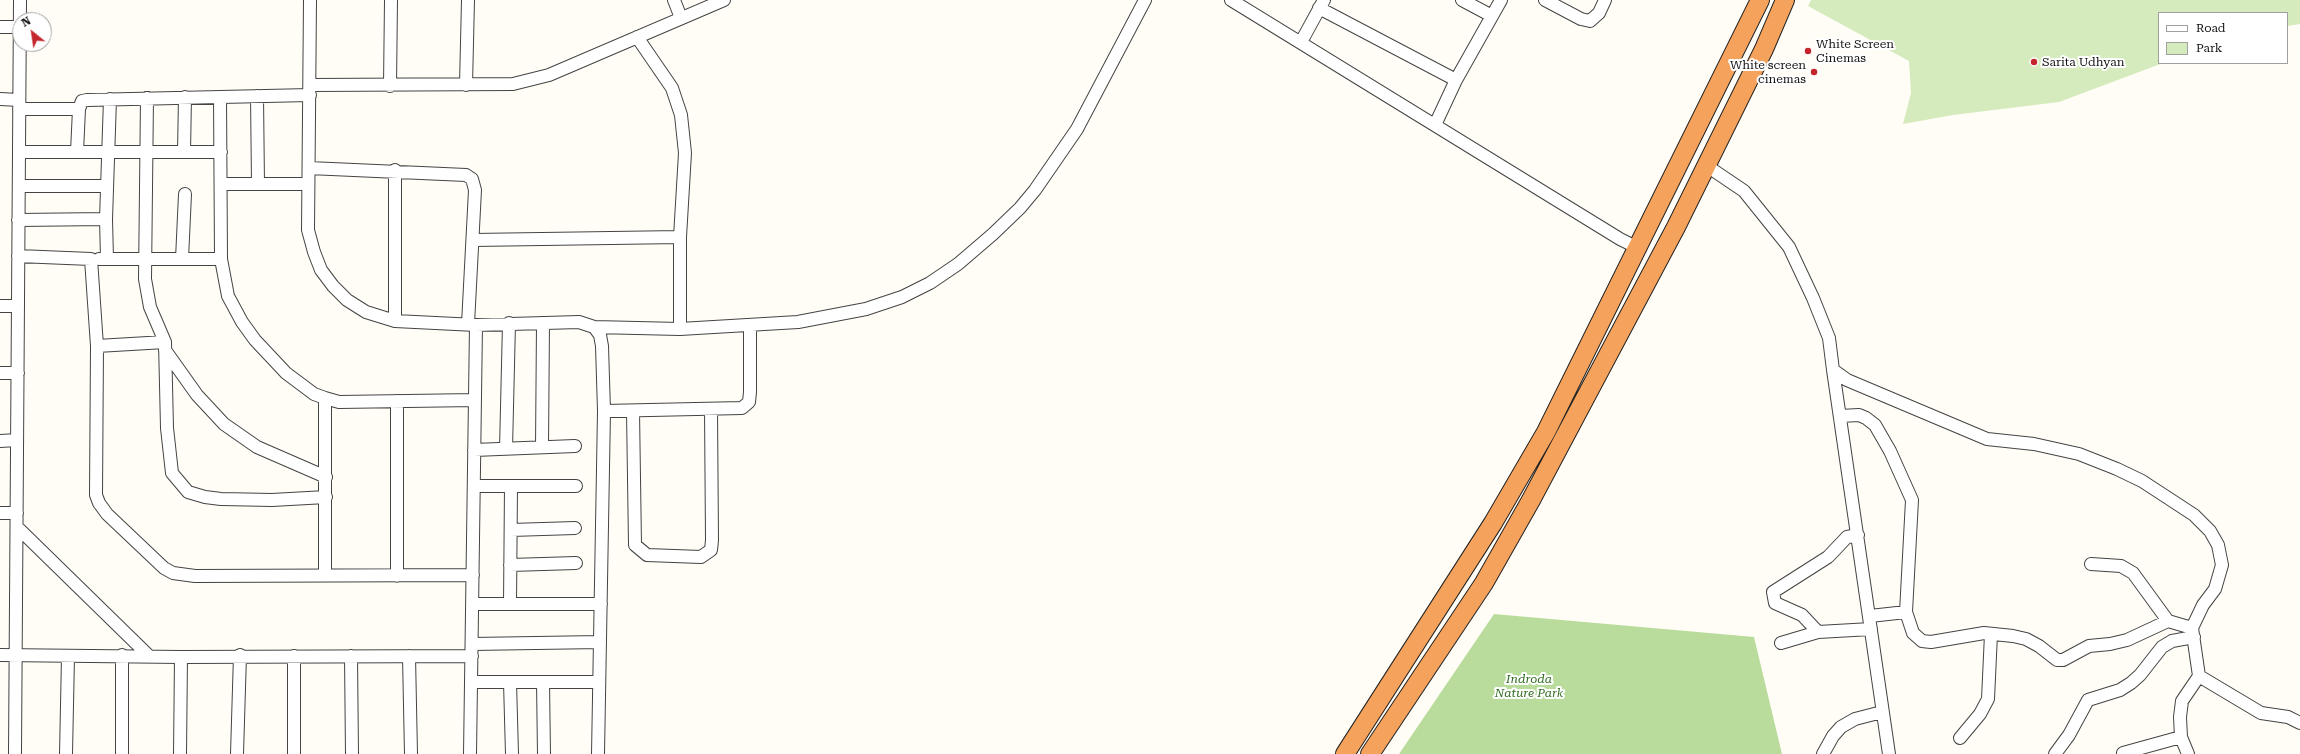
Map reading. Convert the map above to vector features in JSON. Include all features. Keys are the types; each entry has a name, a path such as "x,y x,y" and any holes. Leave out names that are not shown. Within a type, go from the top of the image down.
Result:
{"highway":[{"path":"1345,754 1505,504 1546,432 1760,0"},
{"path":"1370,754 1484,583 1534,494 1707,166 1764,49 1785,0"},
{"path":"1692,139 1714,150"}],"street":[{"path":"20,0 20,12"},
{"path":"310,0 308,230 321,270 347,300 366,312 395,321 472,325 579,322 594,327 680,329 798,322 866,309 902,297 930,283 958,264 1020,208 1053,166 1077,129 1145,0"},
{"path":"390,86 391,0"},
{"path":"466,85 468,0"},
{"path":"674,0 681,18"},
{"path":"77,152 79,109 82,101 257,96 310,90 390,86 514,84 549,75 724,0"},
{"path":"1462,0 1492,16"},
{"path":"1435,125 1456,80 1501,0"},
{"path":"1545,0 1581,19 1590,21 1598,14 1605,0"},
{"path":"1237,2 1620,240 1638,248"},
{"path":"1301,42 1322,4 1456,80"},
{"path":"0,27 12,26"},
{"path":"637,37 672,88 680,115 685,153 680,237 680,329"},
{"path":"15,753 20,52"},
{"path":"257,96 258,184"},
{"path":"220,97 221,259 228,296 242,322 255,340 286,373 325,398 339,402 475,400"},
{"path":"147,98 145,279 150,307 165,346 197,395 224,424 257,447 326,477"},
{"path":"184,152 185,98"},
{"path":"0,99 19,104 79,109"},
{"path":"107,259 106,219 110,152 110,99"},
{"path":"19,152 221,152"},
{"path":"1707,166 1744,191 1789,247 1813,298 1829,338 1889,754"},
{"path":"309,168 395,170 469,176 474,183 472,325 475,400 470,754"},
{"path":"395,170 395,321"},
{"path":"221,184 308,184"},
{"path":"19,186 107,186"},
{"path":"182,259 185,194"},
{"path":"18,220 106,219"},
{"path":"473,240 680,237"},
{"path":"18,256 92,259 221,259"},
{"path":"92,259 97,346 95,485 99,503 107,514 164,568 173,573 189,576 473,575"},
{"path":"0,306 18,306"},
{"path":"506,449 509,323"},
{"path":"542,447 543,323"},
{"path":"604,411 710,410 742,408 749,402 750,325"},
{"path":"594,327 600,335 602,346 604,411 598,754"},
{"path":"97,346 165,346"},
{"path":"165,346 167,428 172,473 188,492 205,497 221,499 272,500 326,497"},
{"path":"1833,370 1847,380 1987,439 2034,444 2079,454 2117,468 2142,481 2194,515 2210,531 2218,545 2222,565 2215,589 2203,605 2193,632 2199,676 2182,701 2180,717 2182,737 2188,754"},
{"path":"0,372 18,372"},
{"path":"325,398 325,576"},
{"path":"397,401 397,576"},
{"path":"633,411 635,545 647,555 701,557 711,550 712,540 710,410"},
{"path":"1840,416 1859,415 1866,418 1875,426 1890,451 1912,500 1906,612 1913,633 1922,641 1931,642 1984,633 2026,639 2047,651 2057,660 2063,660 2089,646 2110,644 2127,640 2168,621"},
{"path":"0,441 17,440"},
{"path":"474,450 575,446"},
{"path":"474,486 576,486"},
{"path":"510,604 511,486"},
{"path":"0,513 17,513"},
{"path":"17,527 148,656"},
{"path":"511,530 575,528"},
{"path":"1818,632 1802,615 1776,603 1774,592 1828,557 1847,537 1858,536"},
{"path":"510,565 576,563"},
{"path":"2091,564 2121,566 2133,573 2168,621 2193,632"},
{"path":"472,604 601,604"},
{"path":"1870,616 1906,612"},
{"path":"1781,643 1818,632 1871,629"},
{"path":"2055,754 2069,735 2088,700 2125,687 2140,675 2162,647 2193,632"},
{"path":"1960,738 1980,714 1988,699 1991,634"},
{"path":"0,655 122,655 181,657 409,656 472,650 600,642"},
{"path":"122,655 122,754"},
{"path":"66,754 68,656"},
{"path":"237,754 240,656"},
{"path":"294,656 294,754"},
{"path":"351,656 352,754"},
{"path":"409,656 411,754"},
{"path":"180,754 181,657"},
{"path":"2199,676 2261,713 2288,717 2300,723"},
{"path":"471,682 599,682"},
{"path":"510,682 512,754"},
{"path":"543,682 544,754"},
{"path":"1823,754 1832,736 1841,727 1856,718 1882,712"},
{"path":"2123,753 2182,737"}],"green space":[{"name":"Sarita Udhyan","path":"1811,0 2300,0 2300,24 2288,26 2288,12 2158,12 2158,64 2160,64 2059,102 1953,115 1903,124 1911,93 1909,61 1808,6"},
{"name":"Indroda Nature Park","path":"1494,614 1754,637 1782,754 1399,754"}],"place":[{"name":"White Screen Cinemas","path":"1808,51"},
{"name":"Sarita Udhyan","path":"2034,62"},
{"name":"White screen cinemas","path":"1814,72"}]}
